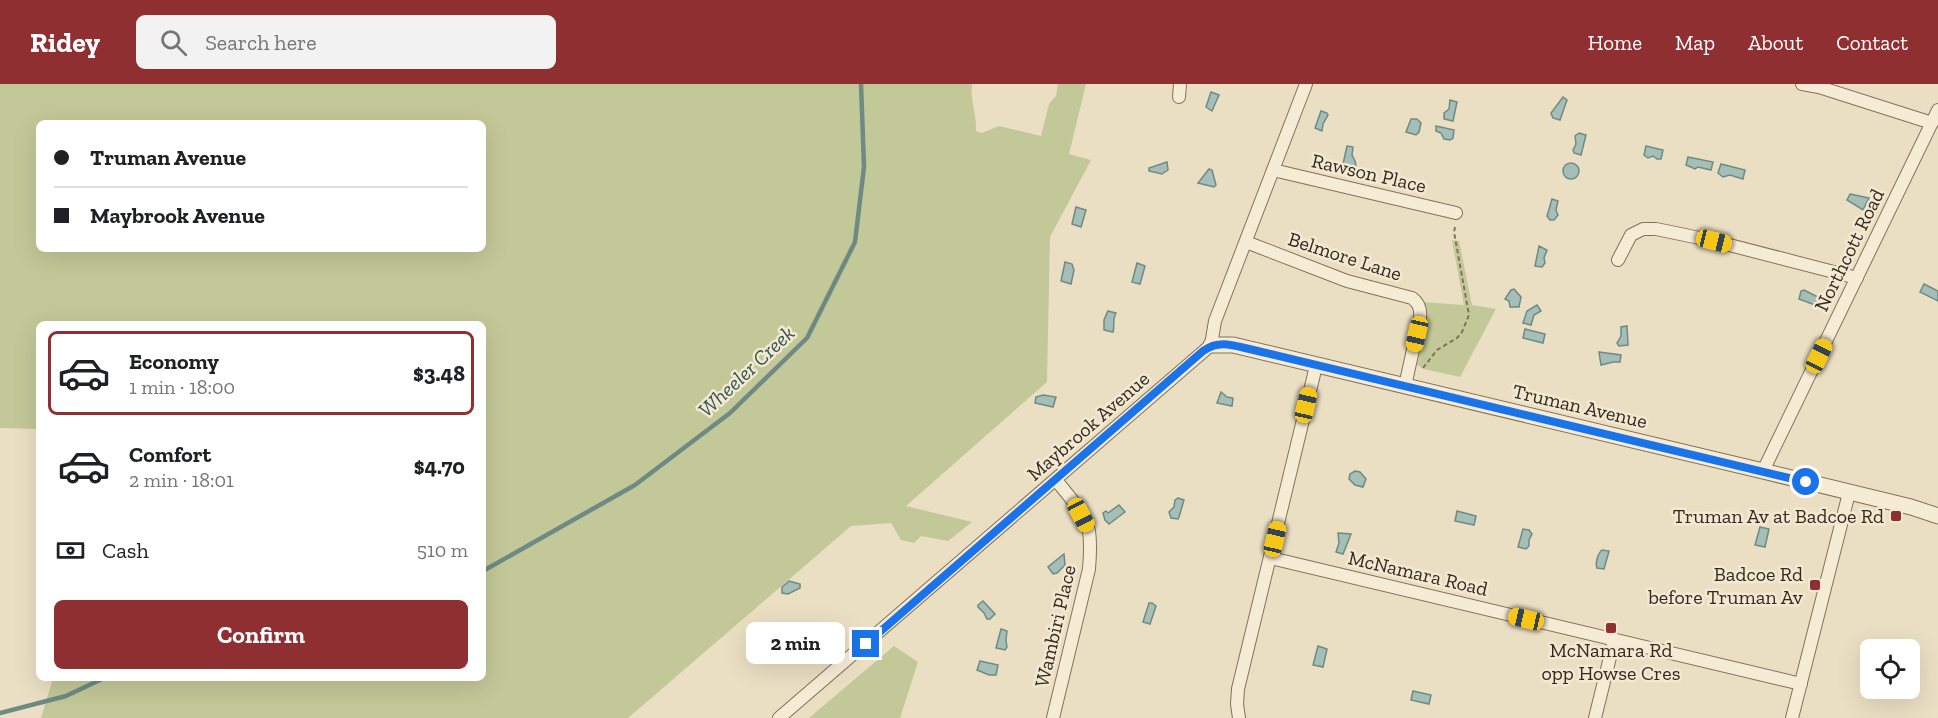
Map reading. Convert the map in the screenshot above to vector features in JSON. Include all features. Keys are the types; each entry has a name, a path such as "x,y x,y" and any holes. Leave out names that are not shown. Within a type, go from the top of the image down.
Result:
{"street":[{"path":"1179,97 1180,84"},
{"path":"1211,345 1215,321 1306,84"},
{"path":"1802,84 1840,93 1932,123"},
{"name":"Northcott Road","path":"1763,471 1938,110"},
{"name":"Rawson Place","path":"1273,170 1456,213"},
{"path":"1618,260 1630,236 1643,230 1656,229 1714,241 1857,278"},
{"name":"Belmore Lane","path":"1246,242 1347,281 1416,301 1420,307 1420,318 1405,387"},
{"name":"Truman Avenue","path":"1211,345 1233,345 1763,471 1911,507 1938,516"},
{"name":"Maybrook Avenue","path":"779,718 1211,345"},
{"path":"1239,718 1238,689 1316,366"},
{"name":"Wambiri Place","path":"1053,718 1089,569 1090,548 1089,530 1056,480"},
{"path":"1792,718 1849,493"},
{"name":"McNamara Road","path":"1271,558 1801,684"},
{"path":"1594,718 1614,641"}],"path":[{"path":"1420,369 1426,366 1437,350 1457,338 1465,328 1469,315 1454,232"}],"green space":[{"path":"0,84 972,84 976,131 982,133 999,126 1041,136 1049,104 1056,96 1058,84 1086,84 1069,154 1091,160 1050,237 1047,382 906,506 972,522 948,541 921,536 914,543 901,540 891,523 851,526 628,718 41,718 52,681 486,681 486,321 36,321 36,429 0,428"},
{"path":"1452,240 1459,241 1472,305 1496,309 1460,377 1424,369 1417,365 1427,318 1422,302 1464,305"},
{"path":"894,646 918,662 900,718 809,718"}],"water":[{"path":"1211,92 1219,95 1212,111 1206,107"},
{"path":"1563,97 1567,100 1560,120 1553,118 1551,113"},
{"path":"1450,100 1457,102 1453,121 1444,119 1444,113 1449,109"},
{"path":"1321,111 1328,115 1322,131 1315,128"},
{"path":"1411,119 1417,119 1421,123 1416,135 1406,132"},
{"path":"1436,126 1454,130 1453,138 1444,139 1441,133 1436,131"},
{"path":"1579,133 1586,135 1581,155 1574,153 1573,150 1576,144 1575,136"},
{"path":"1347,146 1353,147 1352,155 1356,166 1343,164"},
{"path":"1646,146 1663,150 1661,159 1653,156 1648,158 1644,155"},
{"path":"1688,157 1713,162 1711,170 1698,167 1695,169 1686,165"},
{"path":"1167,162 1168,170 1162,174 1149,171 1149,168"},
{"path":"1571,163 1579,171 1571,179 1563,171"},
{"path":"1721,164 1745,170 1743,179 1730,175 1723,177 1718,173"},
{"path":"1209,169 1212,170 1216,185 1214,187 1198,183"},
{"path":"1850,194 1869,198 1863,210 1847,200"},
{"path":"1552,199 1558,201 1556,210 1558,215 1554,220 1550,220 1547,216"},
{"path":"1076,207 1086,210 1081,227 1072,224"},
{"path":"1539,246 1547,250 1542,267 1535,266"},
{"path":"1065,262 1072,264 1074,270 1071,284 1061,281"},
{"path":"1137,263 1145,266 1140,284 1132,282"},
{"path":"1924,284 1938,291 1938,301 1920,292"},
{"path":"1514,289 1521,297 1519,307 1510,307 1509,301 1505,299"},
{"path":"1804,290 1818,297 1815,305 1799,299 1801,291"},
{"path":"1537,305 1541,311 1534,315 1531,325 1523,323 1527,311"},
{"path":"1108,311 1116,313 1113,332 1104,330 1104,320"},
{"path":"1627,326 1628,345 1619,346 1617,343 1621,336 1621,327"},
{"path":"1525,329 1545,334 1543,343 1523,338"},
{"path":"1599,352 1621,355 1620,362 1601,365"},
{"path":"1221,392 1233,398 1232,406 1217,403"},
{"path":"1043,395 1056,397 1053,407 1035,403 1036,397"},
{"path":"1355,471 1360,472 1366,479 1363,487 1355,485 1349,479 1350,474"},
{"path":"1178,498 1184,500 1179,517 1178,519 1171,518 1169,512"},
{"path":"1119,505 1125,512 1109,524 1103,513 1106,511 1108,513"},
{"path":"1457,511 1476,516 1474,525 1455,521"},
{"path":"1760,527 1769,529 1765,547 1755,545"},
{"path":"1523,529 1529,530 1532,534 1526,549 1518,547"},
{"path":"1338,533 1351,534 1343,554 1336,552 1339,543"},
{"path":"1602,550 1609,551 1604,569 1596,566"},
{"path":"1064,554 1065,565 1053,574 1048,567"},
{"path":"789,581 800,584 800,588 788,594 782,593 782,587"},
{"path":"983,601 995,614 990,619 987,619 978,607"},
{"path":"1149,603 1156,606 1150,624 1143,622"},
{"path":"1001,629 1007,631 1005,650 996,648"},
{"path":"1318,646 1327,649 1323,667 1313,665"},
{"path":"980,661 998,665 996,675 977,670"},
{"path":"1413,691 1431,695 1429,704 1411,700"}],"waterway":[{"name":"Wheeler Creek","path":"486,569 635,485 730,413 807,338 855,242 864,167 861,84"},
{"name":"Wheeler Creek","path":"0,713 66,696 98,681"}],"place":[{"name":"Truman Av at Badcoe Rd","path":"1896,516"},
{"name":"Badcoe Rd before Truman Av","path":"1815,585"},
{"name":"McNamara Rd opp Howse Cres","path":"1611,628"}],"route":[{"path":"866,644 1211,345 1233,345 1806,482"}]}
